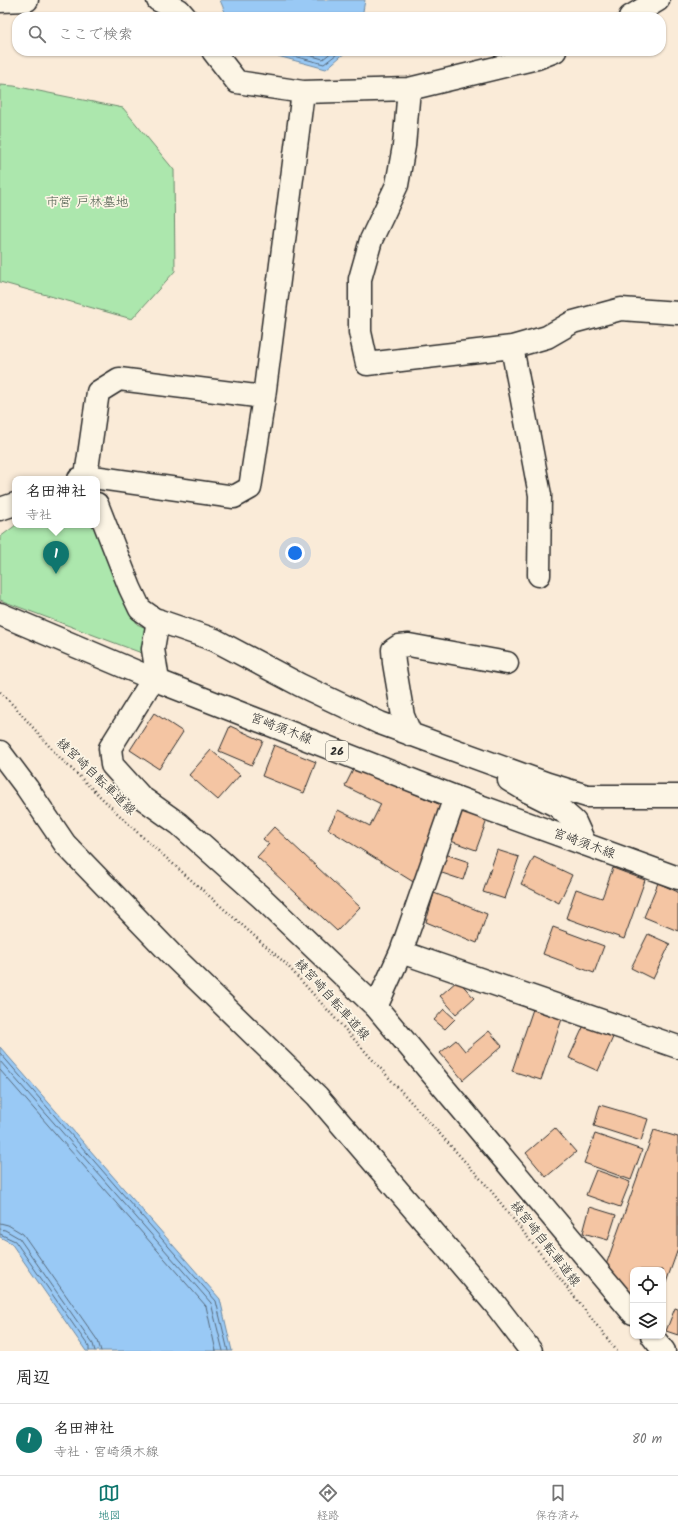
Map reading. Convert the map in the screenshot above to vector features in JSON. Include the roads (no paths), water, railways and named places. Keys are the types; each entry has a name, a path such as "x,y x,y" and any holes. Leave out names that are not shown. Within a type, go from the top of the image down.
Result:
{"street":[{"path":"0,1 27,0"},
{"path":"158,0 181,12"},
{"path":"638,12 658,0"},
{"path":"217,56 237,82 302,92 409,89 542,56"},
{"path":"409,89 404,146 397,185 371,240 360,279 360,332 367,364 512,347 547,337 573,322 621,309 678,313"},
{"path":"100,480 234,497 250,488 264,397 302,92"},
{"path":"512,347 540,495 539,575"},
{"path":"84,476 98,392 119,379 264,397"},
{"path":"0,509 12,505"},
{"path":"100,512 130,588 140,609 158,620 215,640 300,685 380,723 502,768 587,796 678,796"},
{"name":"宮崎須木線","path":"0,614 156,680 455,797 678,878"},
{"path":"158,620 153,648 156,680 110,748 112,765 141,797 179,824 262,898 376,1007 630,1309"},
{"path":"412,735 403,716 393,650 399,646 409,645 507,663"},
{"path":"0,752 27,788 65,844 172,955 317,1096 495,1304 531,1351"},
{"path":"502,768 507,779 557,806 575,822 585,844"},
{"path":"376,1007 401,952 455,797"},
{"path":"401,952 678,1047"},
{"path":"654,1339 664,1351"}],"water":[{"path":"220,0 365,0 363,12 225,12"},
{"path":"278,56 341,56 326,69"},
{"path":"0,1047 220,1299 232,1351 86,1351 11,1243 0,1237"}],"place":[{"name":"名田神社","path":"56,574"}],"park label":[{"name":"市営 戸林墓地","path":"87,202"}]}
